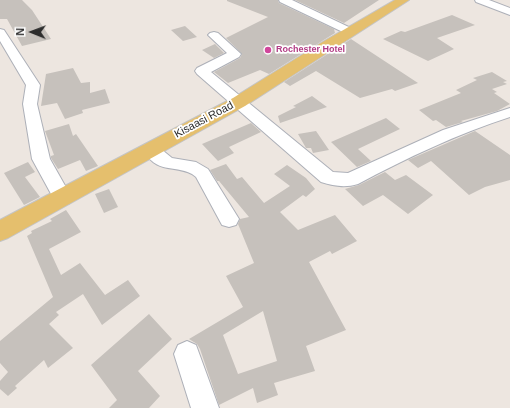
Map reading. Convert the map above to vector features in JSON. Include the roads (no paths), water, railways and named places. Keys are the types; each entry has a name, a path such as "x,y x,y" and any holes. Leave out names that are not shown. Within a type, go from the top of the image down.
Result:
{"main road":[{"name":"Kisaasi Road","path":"0,231 239,102 403,0"}],"street":[{"path":"284,0 351,32"},
{"path":"480,0 510,12"},
{"path":"0,32 33,85 30,104 41,159 63,198"},
{"path":"214,35 235,54 202,71 327,176 340,180 352,178 449,132 477,121 510,112"},
{"path":"150,149 167,163 188,166 202,173 229,219"},
{"path":"187,354 205,408"}],"place":[{"name":"Rochester Hotel","path":"268,50"}]}
